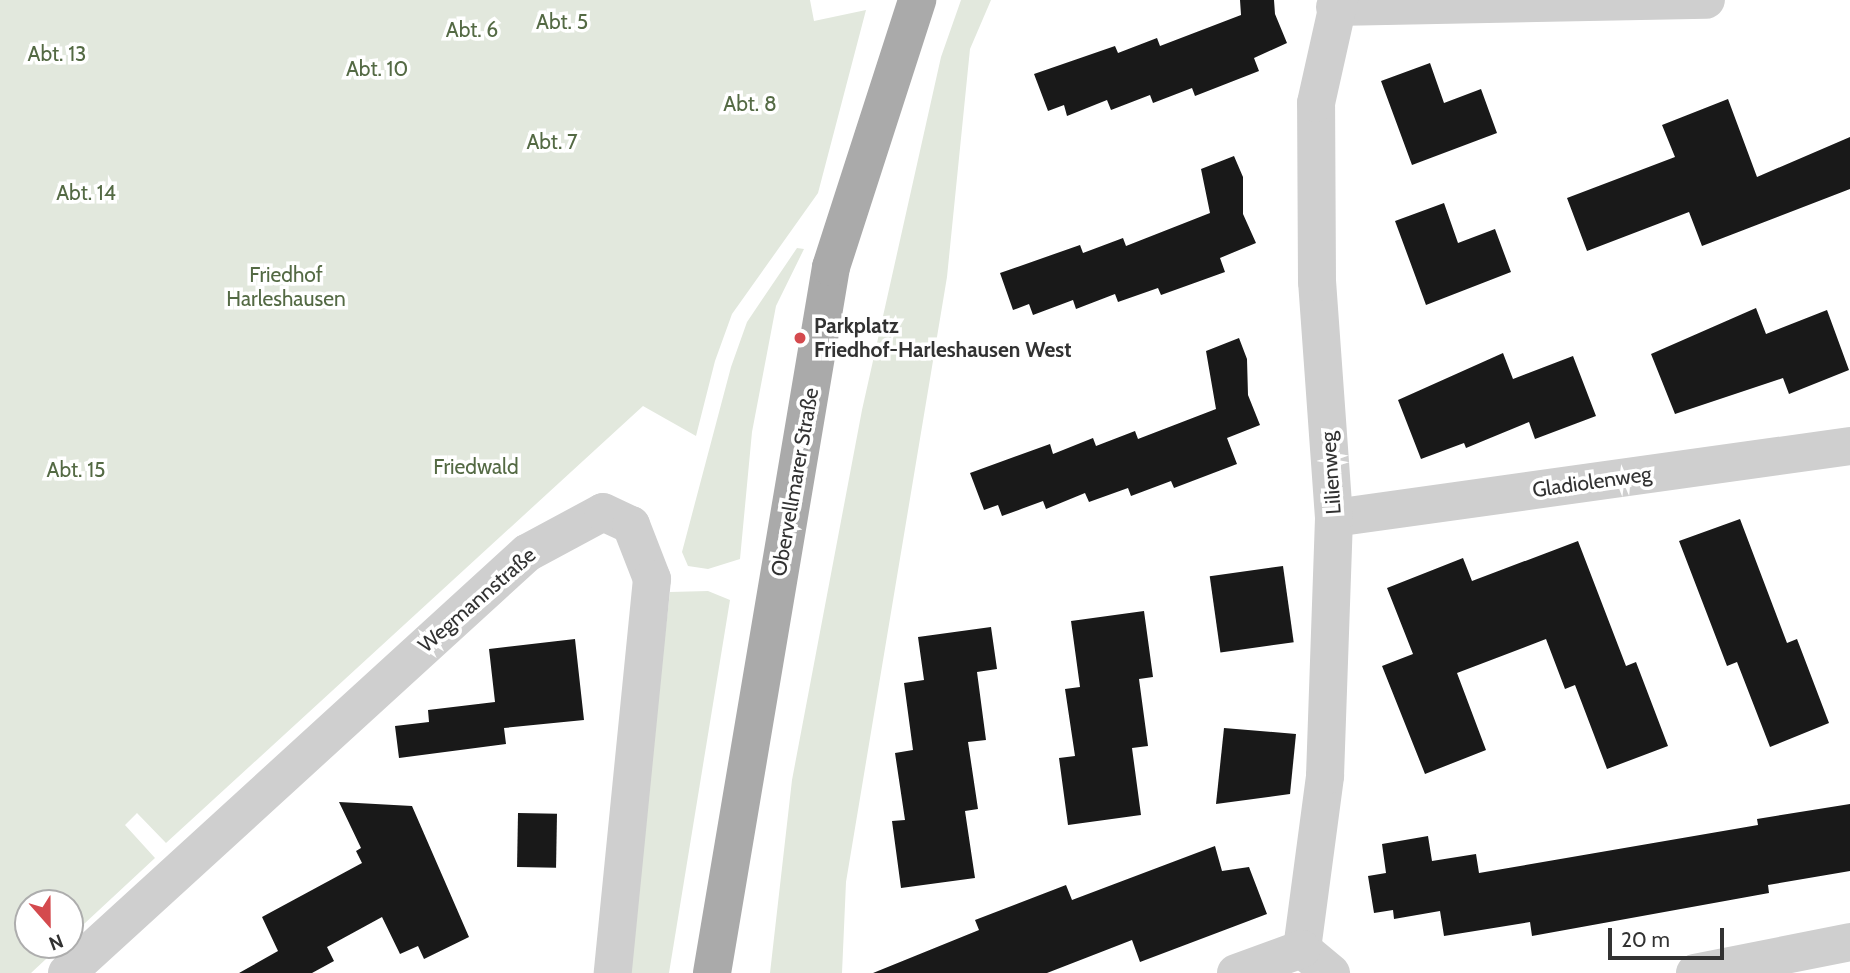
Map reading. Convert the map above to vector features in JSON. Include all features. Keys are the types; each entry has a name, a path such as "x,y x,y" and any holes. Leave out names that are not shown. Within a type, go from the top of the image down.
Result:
{"main road":[{"name":"Obervellmarer Straße","path":"712,973 831,267 918,0"}],"street":[{"path":"1337,4 1706,0"},
{"name":"Lilienweg","path":"1302,948 1325,776 1334,518 1317,282 1316,103 1337,4"},
{"name":"Gladiolenweg","path":"1334,518 1850,446"},
{"name":"Wegmannstraße","path":"67,973 527,553 603,512 631,525 652,579 613,973"},
{"path":"1695,973 1850,942"},
{"path":"1236,973 1302,948 1331,973"}],"green space":[{"name":"Friedhof Harleshausen","path":"0,0 810,0 814,21 866,10 818,193 732,314 715,361 696,436 643,406 166,843 137,813 125,825 155,858 84,924 84,889 14,889 14,959 46,959 31,973 0,973"},
{"path":"961,0 991,0 970,49 947,277 846,882 842,973 770,973 792,780 862,410 941,57"},
{"path":"797,248 804,249 776,306 752,432 740,559 708,569 688,566 682,552 731,367 747,322"},
{"path":"708,591 730,600 669,973 625,973 670,592"}],"building":[{"path":"1240,0 1274,0 1275,14 1287,43 1254,58 1259,71 1195,96 1192,88 1153,103 1150,95 1111,110 1107,100 1067,116 1064,105 1048,111 1034,74 1115,46 1118,53 1157,38 1160,46 1241,15"},
{"path":"1430,63 1444,103 1481,89 1497,133 1412,165 1381,81"},
{"path":"1728,99 1757,177 1850,137 1850,189 1702,246 1689,212 1587,251 1567,198 1675,157 1662,125"},
{"path":"1234,156 1243,177 1243,214 1256,243 1220,258 1225,272 1161,295 1158,288 1118,302 1115,294 1076,309 1073,300 1033,315 1029,304 1013,310 1000,273 1080,245 1083,253 1123,238 1126,246 1210,213 1201,169"},
{"path":"1444,203 1458,243 1495,229 1511,272 1426,305 1395,221"},
{"path":"1756,308 1766,334 1827,310 1849,370 1789,394 1783,378 1675,414 1651,354"},
{"path":"1239,338 1247,359 1248,395 1260,425 1227,438 1237,464 1174,488 1171,481 1131,496 1128,488 1089,502 1085,493 1046,509 1043,501 1002,516 998,505 984,510 970,473 1050,444 1053,454 1093,438 1096,446 1135,431 1138,439 1216,409 1206,351"},
{"path":"1503,353 1513,379 1573,356 1596,416 1535,439 1529,422 1466,448 1464,443 1421,459 1398,400"},
{"path":"1740,519 1787,643 1797,639 1829,723 1770,747 1737,662 1727,666 1679,541"},
{"path":"1578,541 1626,666 1636,662 1668,746 1607,769 1575,685 1565,689 1546,639 1457,673 1486,750 1425,774 1382,666 1413,654 1387,588 1463,558 1472,581"},
{"path":"1283,566 1294,642 1220,653 1210,576"},
{"path":"1144,611 1153,677 1139,679 1148,746 1132,748 1141,815 1068,825 1059,758 1075,756 1065,689 1080,687 1071,621"},
{"path":"991,627 997,669 977,672 986,740 968,742 978,809 965,811 975,878 901,888 892,821 905,820 895,753 913,750 904,683 924,680 918,637"},
{"path":"575,639 584,720 504,728 506,744 399,758 395,726 429,722 428,710 495,702 489,649"},
{"path":"1224,728 1296,734 1290,794 1216,804"},
{"path":"339,802 412,806 469,937 424,959 418,946 400,954 382,917 327,947 334,961 312,973 239,973 278,951 262,917 362,863 356,851 361,848"},
{"path":"1850,804 1850,871 1768,885 1769,893 1532,936 1530,922 1444,936 1440,911 1394,919 1393,910 1374,913 1368,876 1386,873 1382,844 1428,836 1432,861 1476,854 1479,873 1758,825 1757,819"},
{"path":"518,813 557,814 556,868 517,867"},
{"path":"1215,846 1222,871 1249,867 1267,914 1140,962 1132,940 1047,973 873,973 979,930 975,920 1066,885 1072,900"}],"place":[{"name":"Parkplatz Friedhof-Harleshausen West","path":"800,338"}],"park label":[{"name":"Abt. 5","path":"562,22"},
{"name":"Abt. 6","path":"472,30"},
{"name":"Abt. 13","path":"57,54"},
{"name":"Abt. 10","path":"377,69"},
{"name":"Abt. 8","path":"750,104"},
{"name":"Abt. 7","path":"552,142"},
{"name":"Abt. 14","path":"86,193"},
{"name":"Friedwald","path":"476,467"},
{"name":"Abt. 15","path":"76,470"}]}
